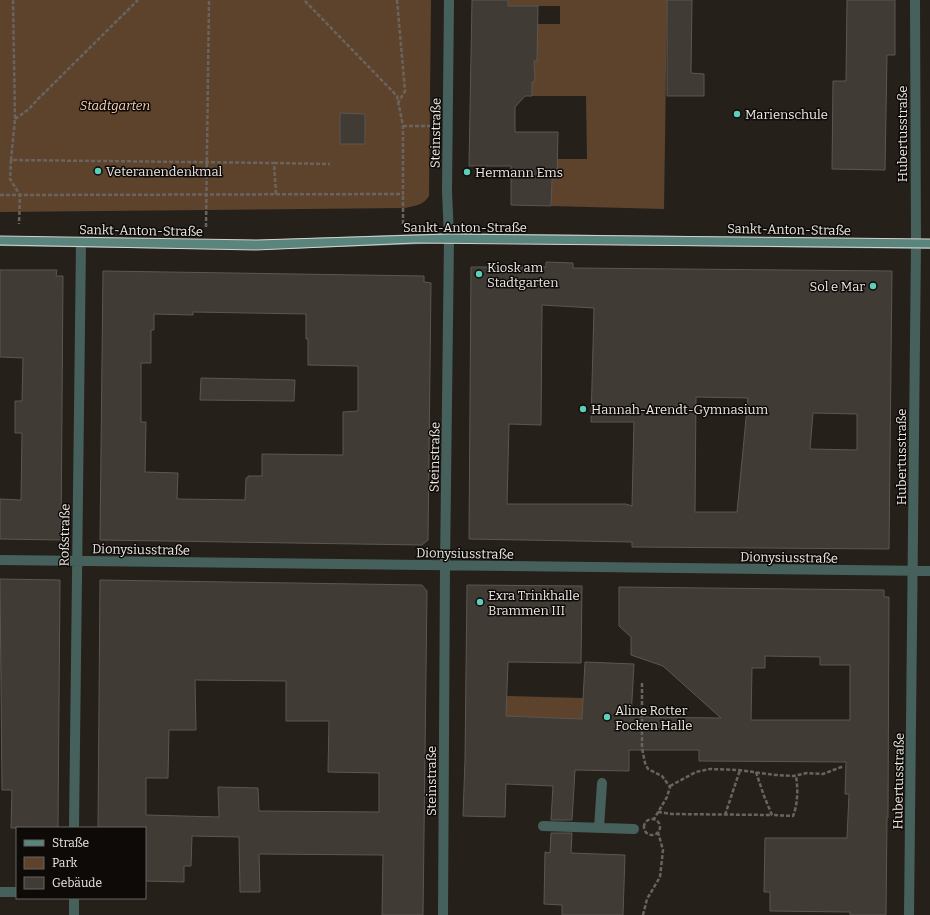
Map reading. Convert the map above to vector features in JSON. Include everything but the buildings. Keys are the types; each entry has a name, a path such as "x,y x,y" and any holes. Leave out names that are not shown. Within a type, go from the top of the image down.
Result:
{"street":[{"name":"Steinstraße","path":"443,915 449,238 447,191 449,0"},
{"name":"Hubertusstraße","path":"909,915 916,244 915,0"},
{"name":"Sankt-Anton-Straße","path":"0,241 255,245 449,238 930,244"},
{"name":"Roßstraße","path":"74,827 81,242"},
{"name":"Dionysiusstraße","path":"0,560 930,571"},
{"path":"599,828 602,783"},
{"path":"543,826 634,830"},
{"path":"0,892 16,892"},
{"path":"74,899 74,915"}],"path":[{"path":"13,0 14,120 10,179 20,195 19,241"},
{"path":"14,120 29,109 138,0"},
{"path":"206,232 209,0"},
{"path":"304,0 397,96 403,126 403,240"},
{"path":"397,0 405,91 398,103"},
{"path":"403,126 448,126"},
{"path":"11,160 330,164"},
{"path":"274,163 276,194"},
{"path":"0,195 403,194"},
{"path":"642,683 642,748 646,763 648,769 662,776 670,786"},
{"path":"654,819 667,797 670,786 696,772 710,768 796,776 823,774 844,766"},
{"path":"725,815 740,770"},
{"path":"756,772 772,815"},
{"path":"658,812 793,816 795,811 797,784 796,776"},
{"path":"643,915 647,899 660,877 663,850 658,832"}],"green space":[{"name":"Stadtgarten","path":"0,0 431,0 429,196 422,203 405,208 0,212"},
{"path":"508,0 667,0 664,209 551,206 552,179 557,179 557,159 587,159 586,96 532,96 532,82 535,81 534,61 537,60 537,37 520,24 560,24 560,6 515,6 509,14"},
{"path":"507,696 583,698 582,719 506,716"}],"tram line":[{"path":"0,236 257,240 449,234 930,239"},
{"path":"0,245 256,250 415,243 930,248"}],"place":[{"name":"Marienschule","path":"737,114"},
{"name":"Veteranendenkmal","path":"98,171"},
{"name":"Hermann Ems","path":"467,172"},
{"name":"Kiosk am Stadtgarten","path":"479,274"},
{"name":"Sol e Mar","path":"873,286"},
{"name":"Hannah-Arendt-Gymnasium","path":"583,409"},
{"name":"Exra Trinkhalle Brammen III","path":"480,602"},
{"name":"Aline Rotter Focken Halle","path":"607,717"}]}
